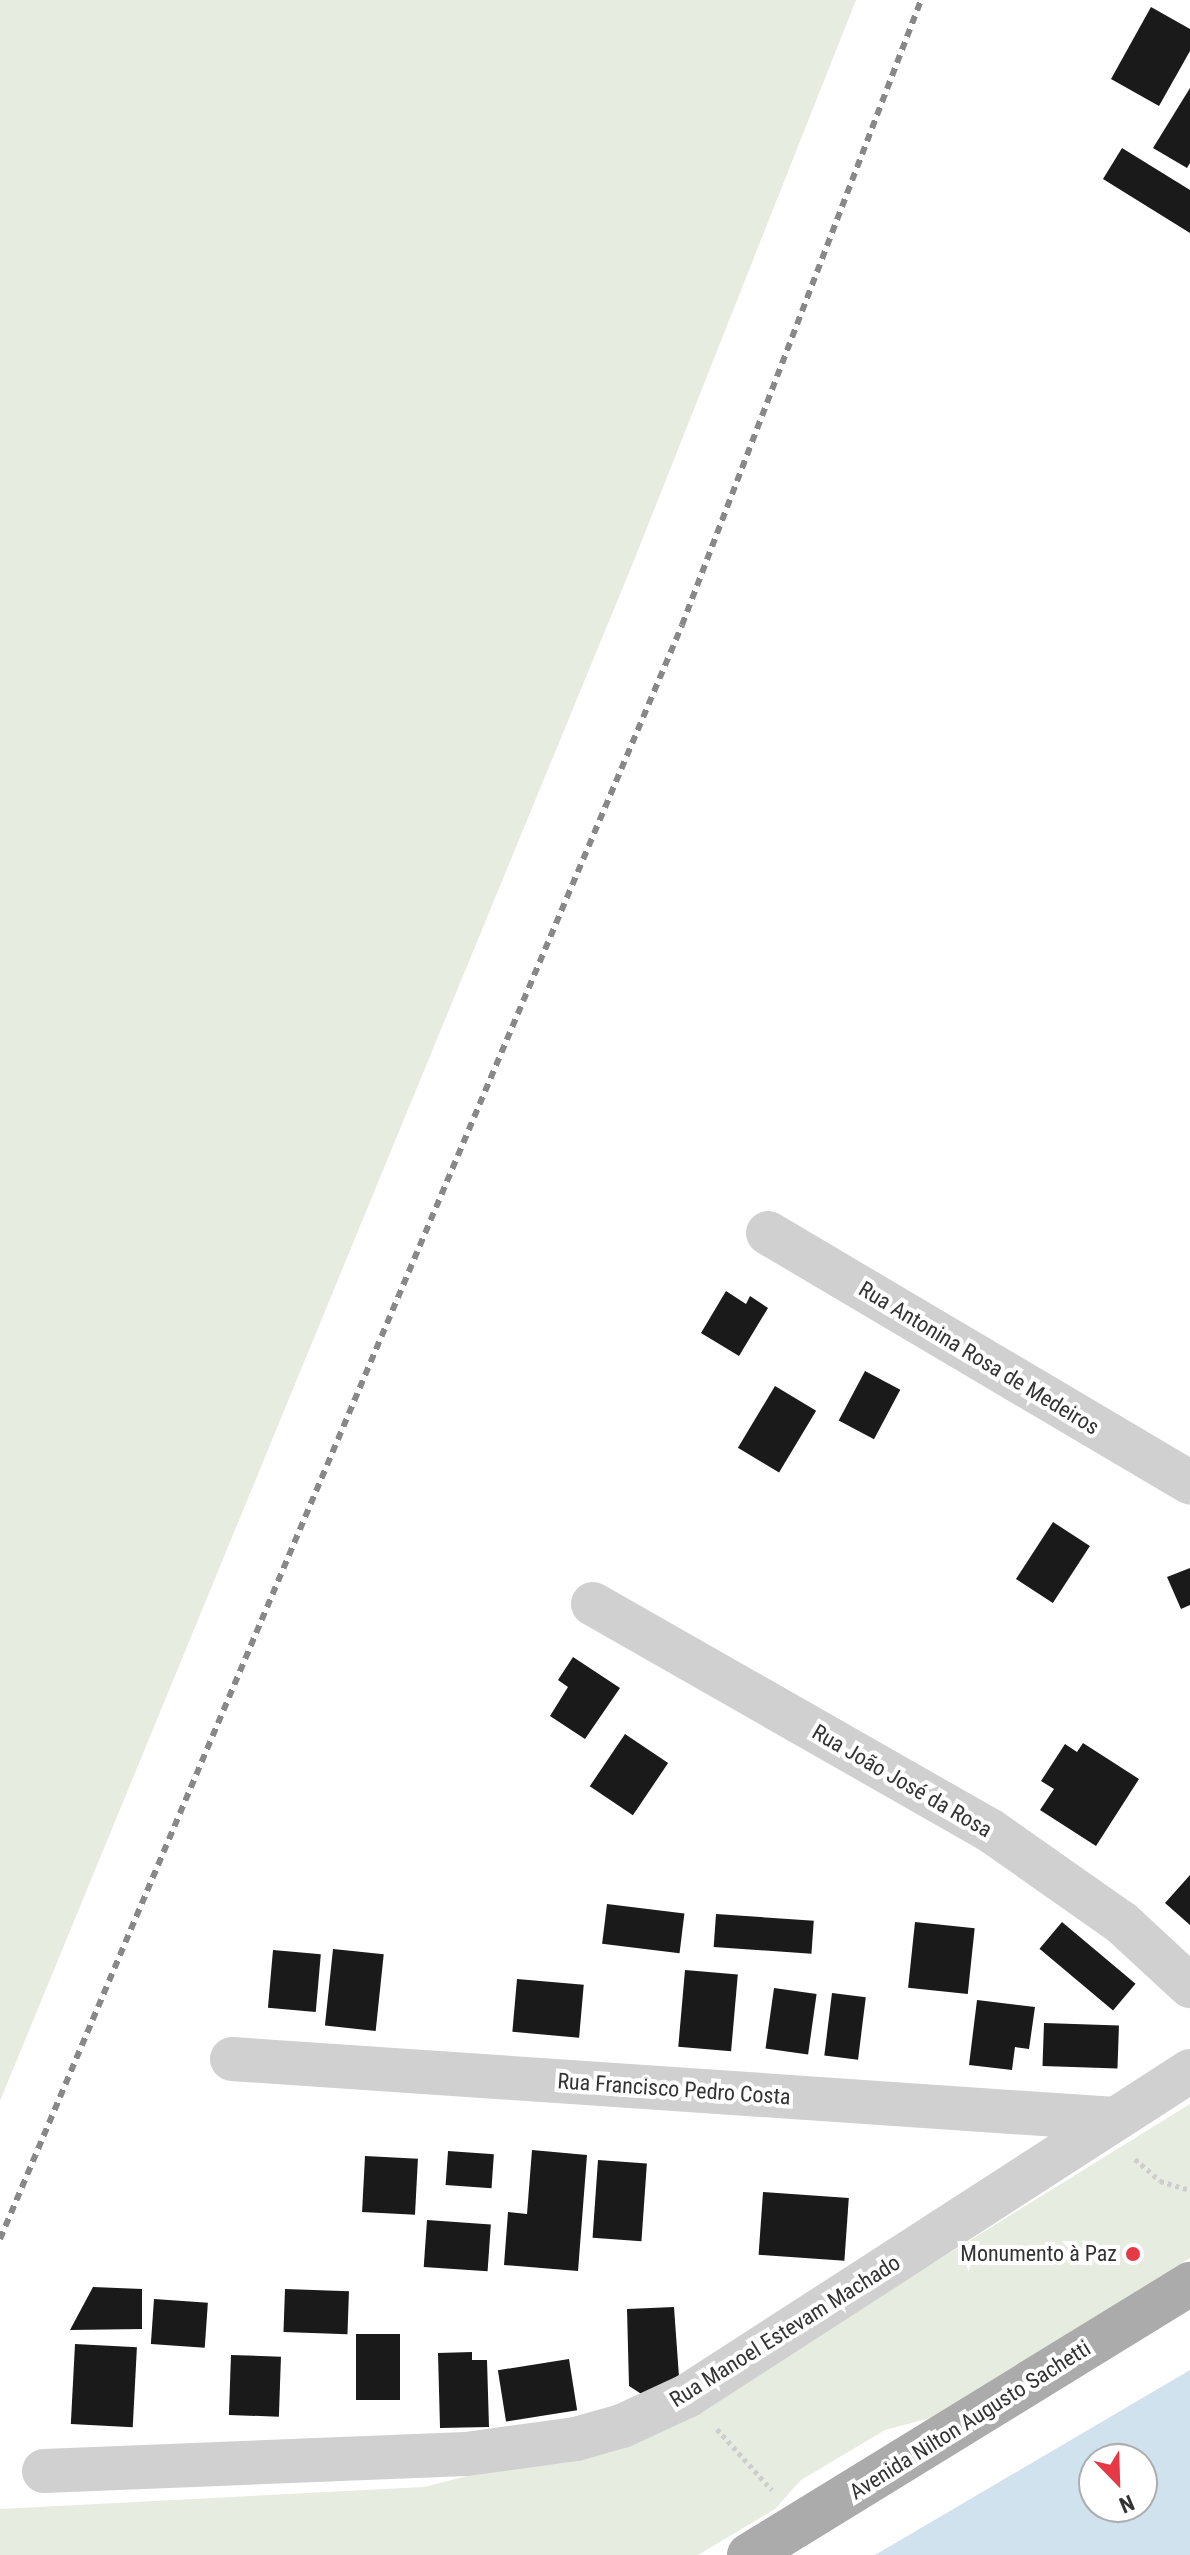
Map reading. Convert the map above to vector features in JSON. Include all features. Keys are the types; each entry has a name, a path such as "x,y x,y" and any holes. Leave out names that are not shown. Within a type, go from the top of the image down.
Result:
{"main road":[{"name":"Avenida Nilton Augusto Sachetti","path":"749,2555 1190,2284"}],"street":[{"name":"Rua Antonina Rosa de Medeiros","path":"768,1233 1190,1483"},
{"name":"Rua João José da Rosa","path":"593,1604 991,1831 1122,1923 1190,1986"},
{"name":"Rua Francisco Pedro Costa","path":"232,2059 1115,2119"},
{"name":"Rua Manoel Estevam Machado","path":"44,2471 466,2454 576,2439 622,2426 687,2396 1190,2071"}],"path":[{"path":"1115,2119 1133,2158 1160,2181 1190,2190"},
{"path":"687,2396 801,2523"}],"shaded area":[{"path":"0,0 856,0 635,558 0,2101"},
{"path":"1190,2104 1190,2258 934,2417 885,2430 801,2480 775,2509 698,2555 0,2555 0,2509 424,2487 677,2422"}],"water":[{"path":"1190,2370 1190,2555 875,2555"}],"building":[{"path":"1151,7 1190,29 1190,51 1159,106 1111,79"},
{"path":"1190,88 1190,163 1187,168 1153,148"},
{"path":"1122,148 1190,190 1190,233 1103,179"},
{"path":"726,1291 746,1304 750,1296 768,1308 739,1356 701,1333"},
{"path":"865,1371 900,1390 874,1439 839,1420"},
{"path":"775,1386 816,1411 779,1472 738,1448"},
{"path":"1053,1522 1090,1546 1053,1603 1016,1579"},
{"path":"1190,1568 1190,1605 1181,1609 1167,1577"},
{"path":"573,1657 620,1688 585,1739 550,1716 568,1687 558,1680"},
{"path":"625,1734 668,1763 633,1815 590,1786"},
{"path":"1083,1743 1139,1779 1096,1846 1040,1810 1054,1789 1041,1781 1065,1744 1077,1752"},
{"path":"1190,1875 1190,1925 1165,1903"},
{"path":"607,1904 684,1914 680,1953 602,1944"},
{"path":"716,1914 814,1921 811,1954 714,1947"},
{"path":"915,1922 975,1928 968,1994 908,1988"},
{"path":"1062,1922 1136,1984 1113,2011 1040,1949"},
{"path":"333,1949 384,1954 376,2031 325,2026"},
{"path":"273,1950 321,1954 316,2012 268,2008"},
{"path":"685,1970 738,1975 731,2051 678,2047"},
{"path":"517,1979 584,1985 579,2038 512,2032"},
{"path":"774,1988 817,1994 808,2054 766,2048"},
{"path":"832,1993 866,1997 858,2060 824,2056"},
{"path":"977,2000 1035,2007 1029,2049 1015,2047 1012,2070 969,2065"},
{"path":"1044,2023 1119,2026 1117,2069 1042,2066"},
{"path":"532,2150 587,2155 578,2271 504,2265 508,2212 527,2214"},
{"path":"448,2151 494,2154 492,2188 446,2185"},
{"path":"365,2156 418,2159 415,2215 362,2212"},
{"path":"598,2160 647,2163 641,2241 593,2238"},
{"path":"763,2192 849,2198 844,2261 759,2255"},
{"path":"427,2220 491,2224 488,2271 424,2267"},
{"path":"93,2287 142,2289 142,2329 70,2330"},
{"path":"285,2289 349,2291 347,2334 283,2332"},
{"path":"154,2299 208,2303 205,2348 151,2344"},
{"path":"674,2307 679,2377 643,2395 629,2386 627,2309"},
{"path":"356,2334 400,2334 400,2400 356,2400"},
{"path":"75,2344 137,2347 133,2427 71,2424"},
{"path":"472,2352 472,2360 487,2360 489,2427 440,2428 438,2353"},
{"path":"231,2355 281,2357 279,2417 229,2415"},
{"path":"569,2359 577,2410 506,2422 498,2370"}],"railway":[{"path":"0,2239 682,625 921,0"}],"place":[{"name":"Monumento à Paz","path":"1133,2254"}]}
